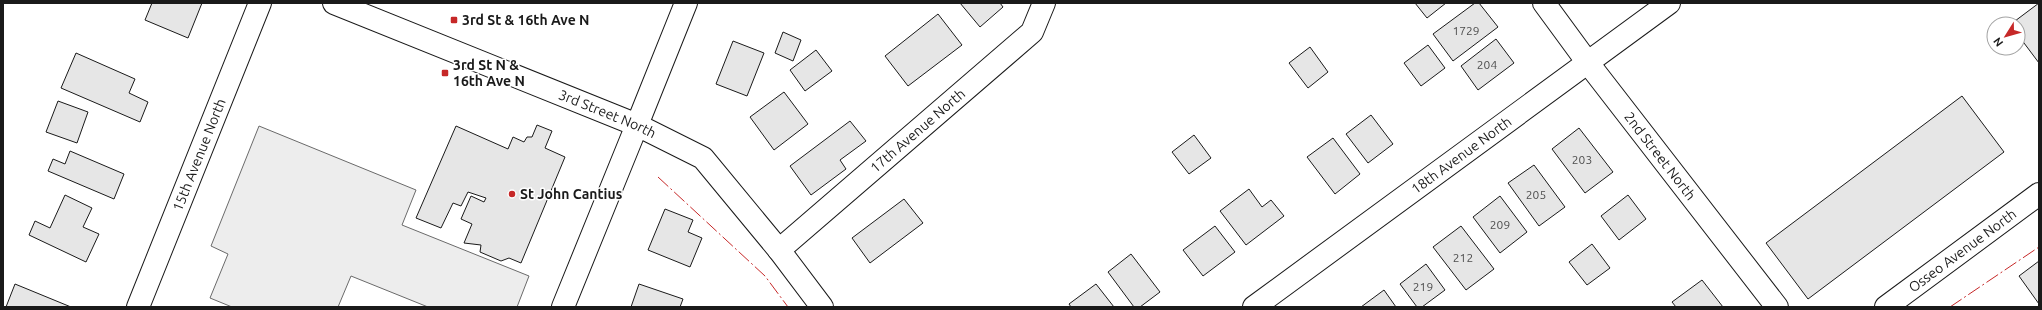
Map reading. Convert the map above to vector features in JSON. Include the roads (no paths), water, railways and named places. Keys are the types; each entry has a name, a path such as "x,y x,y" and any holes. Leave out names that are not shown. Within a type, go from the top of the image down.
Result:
{"street":[{"name":"15th Avenue North","path":"138,307 260,3"},
{"name":"3rd Street North","path":"334,3 637,125 703,158 779,250 822,307"},
{"path":"563,307 686,3"},
{"name":"17th Avenue North","path":"779,250 1032,32 1044,3"},
{"name":"2nd Street North","path":"1544,3 1588,63 1777,307"},
{"name":"18th Avenue North","path":"1254,307 1669,3"},
{"name":"Osseo Avenue North","path":"1886,307 2039,194"}],"place":[{"name":"3rd St & 16th Ave N","path":"454,20"},
{"name":"3rd St N & 16th Ave N","path":"445,73"},
{"name":"St John Cantius","path":"512,194"}]}
